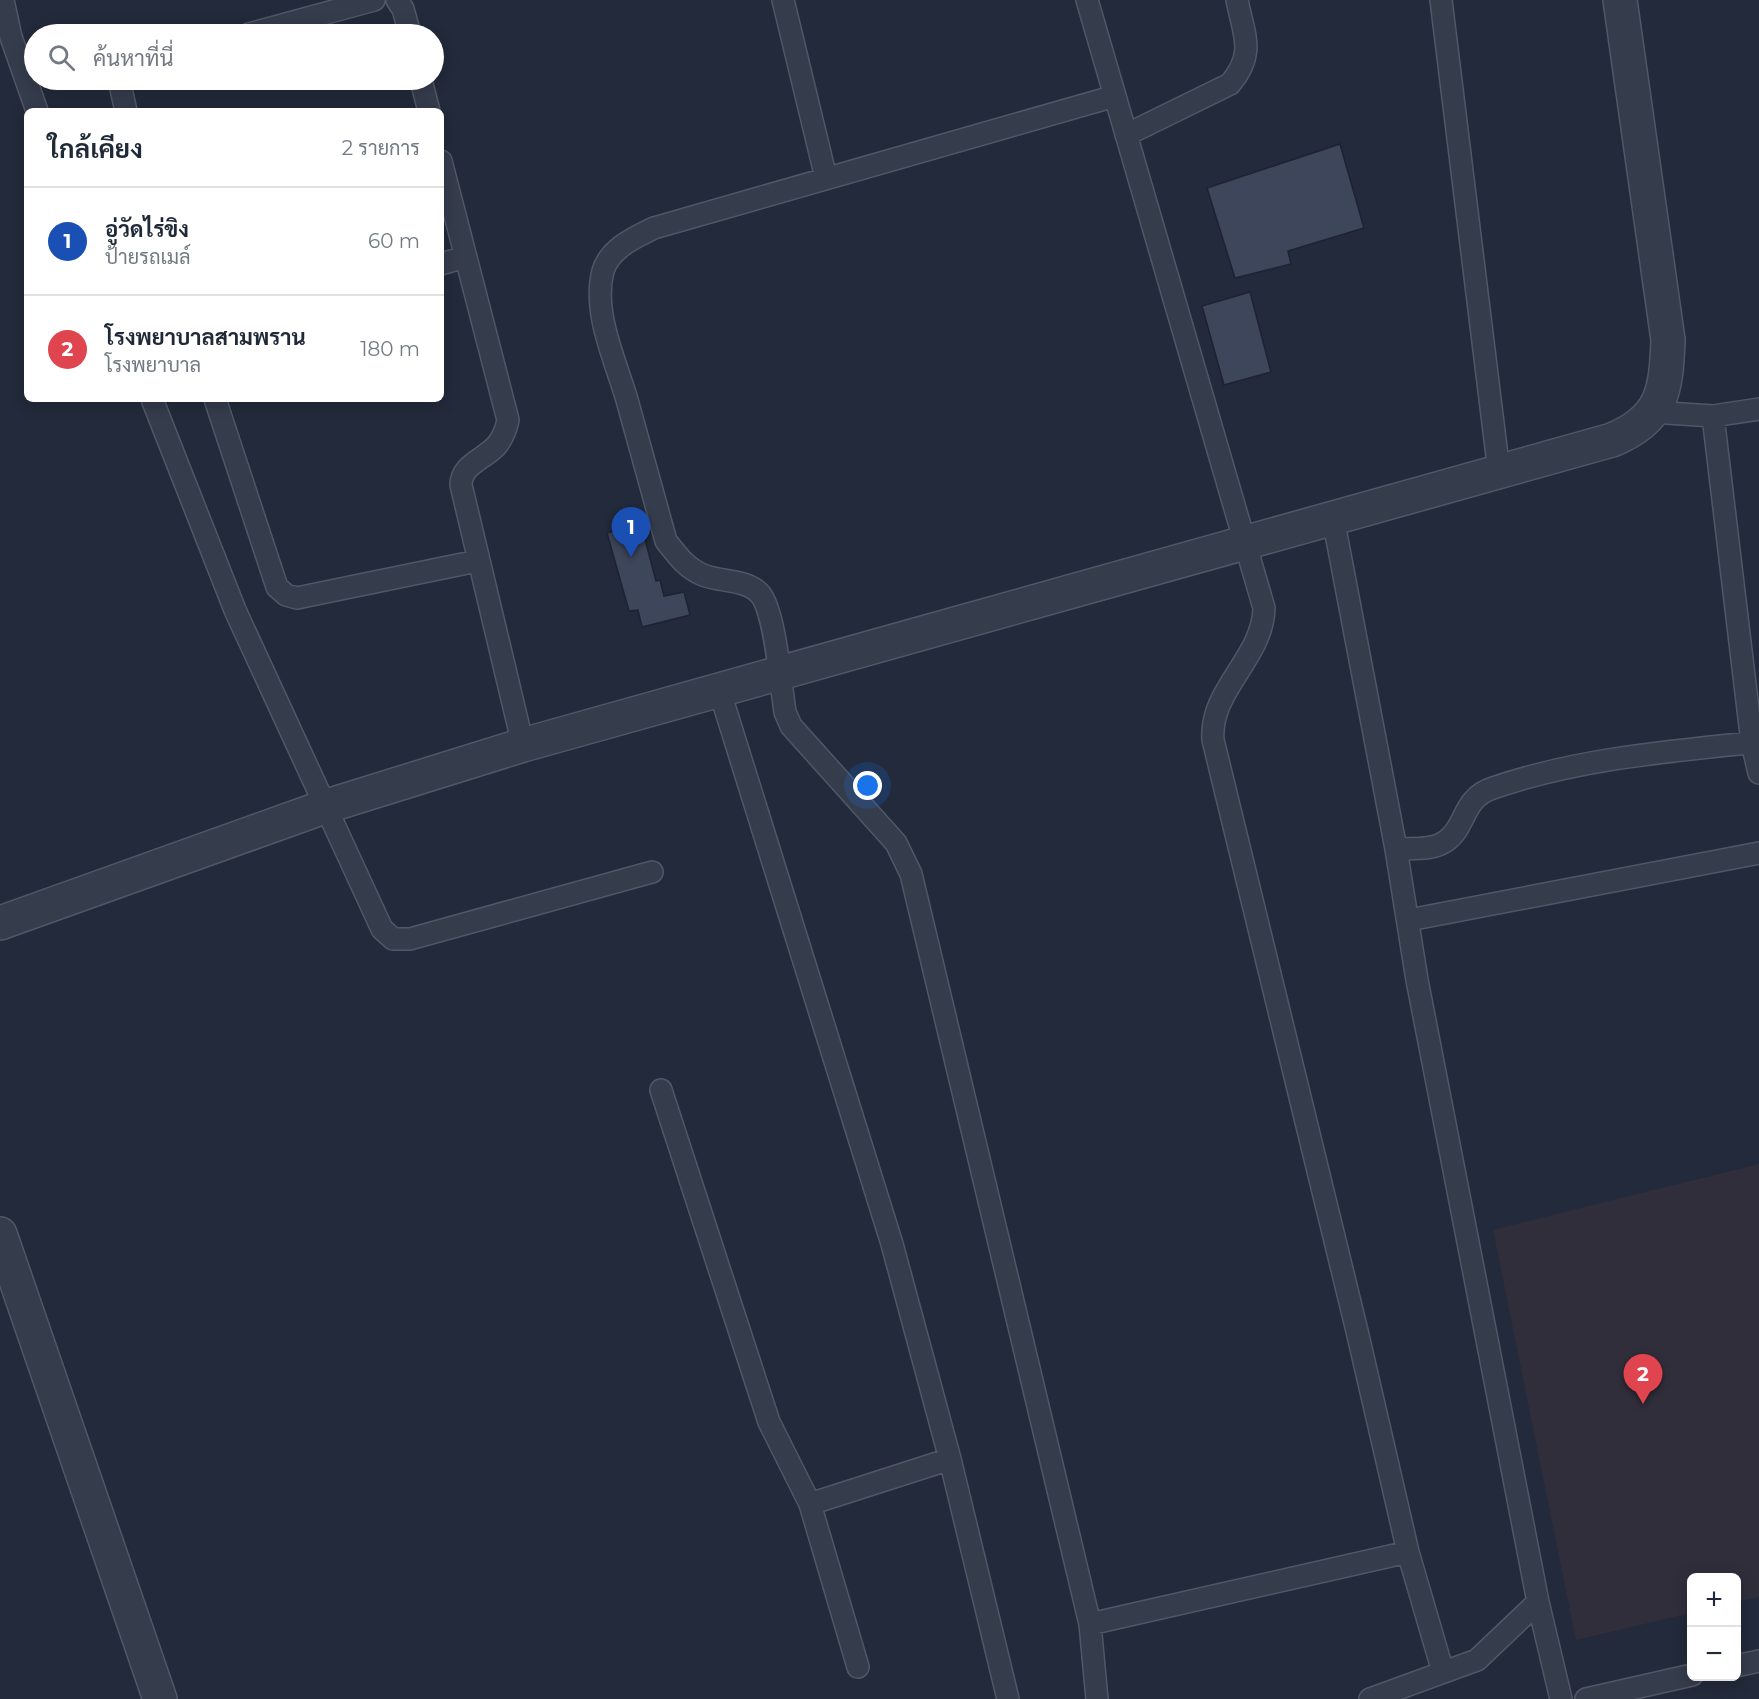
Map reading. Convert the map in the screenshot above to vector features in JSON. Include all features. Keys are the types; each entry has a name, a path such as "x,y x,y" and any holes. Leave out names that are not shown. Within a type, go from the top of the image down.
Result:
{"street":[{"path":"0,923 318,809 523,746 1612,440 1635,430 1652,412 1663,392 1668,340 1620,0"},
{"path":"0,1233 160,1699"}],"lane":[{"path":"3,0 11,37 24,74"},
{"path":"286,24 374,0"},
{"path":"397,0 404,9 408,24"},
{"path":"783,0 826,178"},
{"path":"1086,0 1264,608 1264,624 1259,639 1215,713 1213,740 1357,1331 1408,1552 1443,1672"},
{"path":"1126,135 1230,84 1242,70 1247,58 1237,0"},
{"path":"1441,0 1499,472"},
{"path":"30,90 36,108"},
{"path":"121,90 125,108"},
{"path":"424,90 428,108"},
{"path":"1097,1699 1090,1624 911,874 896,843 791,726 778,673 771,618 760,594 748,586 703,575 684,565 666,541 606,326 601,288 604,270 612,254 632,238 654,228 1115,96"},
{"path":"444,173 508,420 505,434 495,447 466,470 461,477 477,561 523,746"},
{"path":"444,263 465,257"},
{"path":"154,402 235,610 318,809 382,929 393,939 400,941 652,872"},
{"path":"216,402 278,587 286,595 297,598 477,561"},
{"path":"1652,412 1713,416 1759,409"},
{"path":"1713,416 1759,772"},
{"path":"1333,518 1396,849 1417,980 1538,1602 1561,1699"},
{"path":"719,690 892,1244 950,1459 1008,1699"},
{"path":"1396,849 1430,848 1446,841 1470,803 1491,788 1573,766 1756,742"},
{"path":"1408,920 1759,853"},
{"path":"661,1090 769,1422 810,1504 858,1667"},
{"path":"810,1504 950,1459"},
{"path":"1090,1624 1408,1552"},
{"path":"1370,1699 1477,1660 1538,1602"},
{"path":"1741,1665 1759,1661"},
{"path":"1586,1699 1652,1691 1687,1677"}],"shaded area":[{"path":"1759,1164 1759,1597 1741,1601 1741,1573 1687,1573 1687,1614 1576,1640 1493,1230"}],"building":[{"path":"1340,144 1364,228 1288,251 1291,264 1235,278 1207,188"},
{"path":"1250,292 1271,372 1224,385 1202,306"},
{"path":"641,524 656,581 660,580 664,596 684,592 690,615 642,627 638,610 629,611 607,533"}],"place":[{"name":"อู่วัดไร่ขิง","path":"631,557"},
{"name":"โรงพยาบาลสามพราน","path":"1643,1404"}]}
